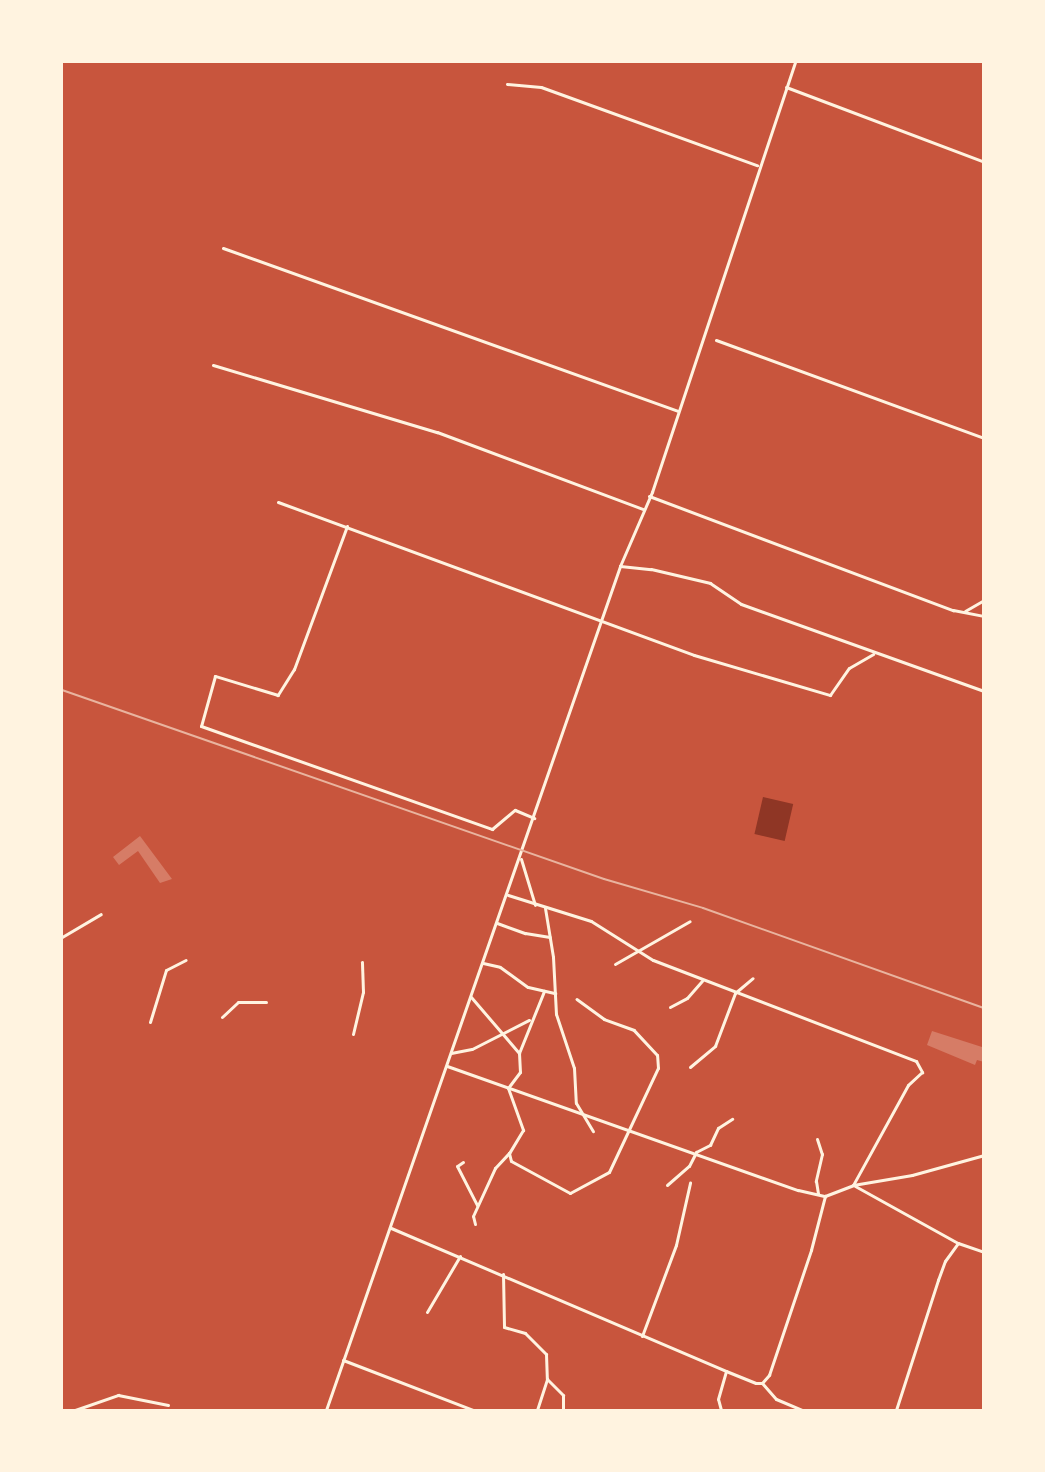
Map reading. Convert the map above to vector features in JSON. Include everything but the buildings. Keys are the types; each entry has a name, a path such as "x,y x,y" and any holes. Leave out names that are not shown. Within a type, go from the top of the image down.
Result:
{"street":[{"path":"326,1410 620,566 649,496 758,165 795,62"},
{"path":"507,84 551,90 758,165"},
{"path":"786,87 984,162"},
{"path":"224,248 678,411"},
{"path":"716,340 984,438"},
{"path":"213,365 437,432 643,509"},
{"path":"649,496 963,612 984,616"},
{"path":"278,502 602,618 694,655 830,695 849,668 873,654"},
{"path":"347,526 294,669 278,695 215,676 201,726 492,829 515,810 534,818"},
{"path":"620,566 651,569 710,583 741,604 873,654 895,658 984,690"},
{"path":"963,612 984,600"},
{"path":"520,858 536,905"},
{"path":"507,895 591,921 640,952 702,981 916,1061 922,1072 908,1085 853,1185"},
{"path":"544,908 550,937 556,1014 573,1068 580,1113 593,1131"},
{"path":"62,937 101,914"},
{"path":"615,964 640,952 690,921"},
{"path":"497,923 525,933 550,937"},
{"path":"150,1022 166,970 186,960"},
{"path":"353,1034 363,992 362,962"},
{"path":"483,963 500,967 528,987 555,993"},
{"path":"690,1067 715,1046 735,993 753,978"},
{"path":"670,1007 687,998 702,981"},
{"path":"508,1088 520,1072 519,1053 529,1020 544,991"},
{"path":"471,997 504,1032 519,1053"},
{"path":"509,1153 511,1161 570,1193 609,1172 628,1130 640,1114 658,1068 657,1055 634,1030 604,1019 576,999"},
{"path":"222,1017 238,1002 266,1002"},
{"path":"451,1053 472,1049 529,1020"},
{"path":"447,1066 825,1196 853,1185 912,1175 984,1155"},
{"path":"475,1224 473,1216 495,1167 509,1153 523,1130 508,1088"},
{"path":"667,1185 689,1166 696,1152 710,1145 718,1128 732,1119"},
{"path":"817,1139 822,1154 816,1181 818,1194"},
{"path":"463,1162 457,1167 477,1205"},
{"path":"642,1336 676,1245 690,1183"},
{"path":"853,1185 958,1243 984,1252"},
{"path":"762,1383 773,1365 825,1196"},
{"path":"390,1227 642,1336 726,1371 762,1383 776,1399 802,1410"},
{"path":"896,1410 938,1280 958,1243"},
{"path":"426,1312 460,1257"},
{"path":"503,1274 504,1327 525,1333 537,1342 546,1354 547,1379 537,1410"},
{"path":"343,1360 473,1410"},
{"path":"721,1410 718,1399 726,1371"},
{"path":"547,1379 563,1395 563,1410"},
{"path":"75,1410 118,1395 168,1405"}],"shaded area":[{"path":"763,797 793,804 785,841 754,834"}],"railway":[{"path":"62,690 604,879 703,908 984,1008"}]}
